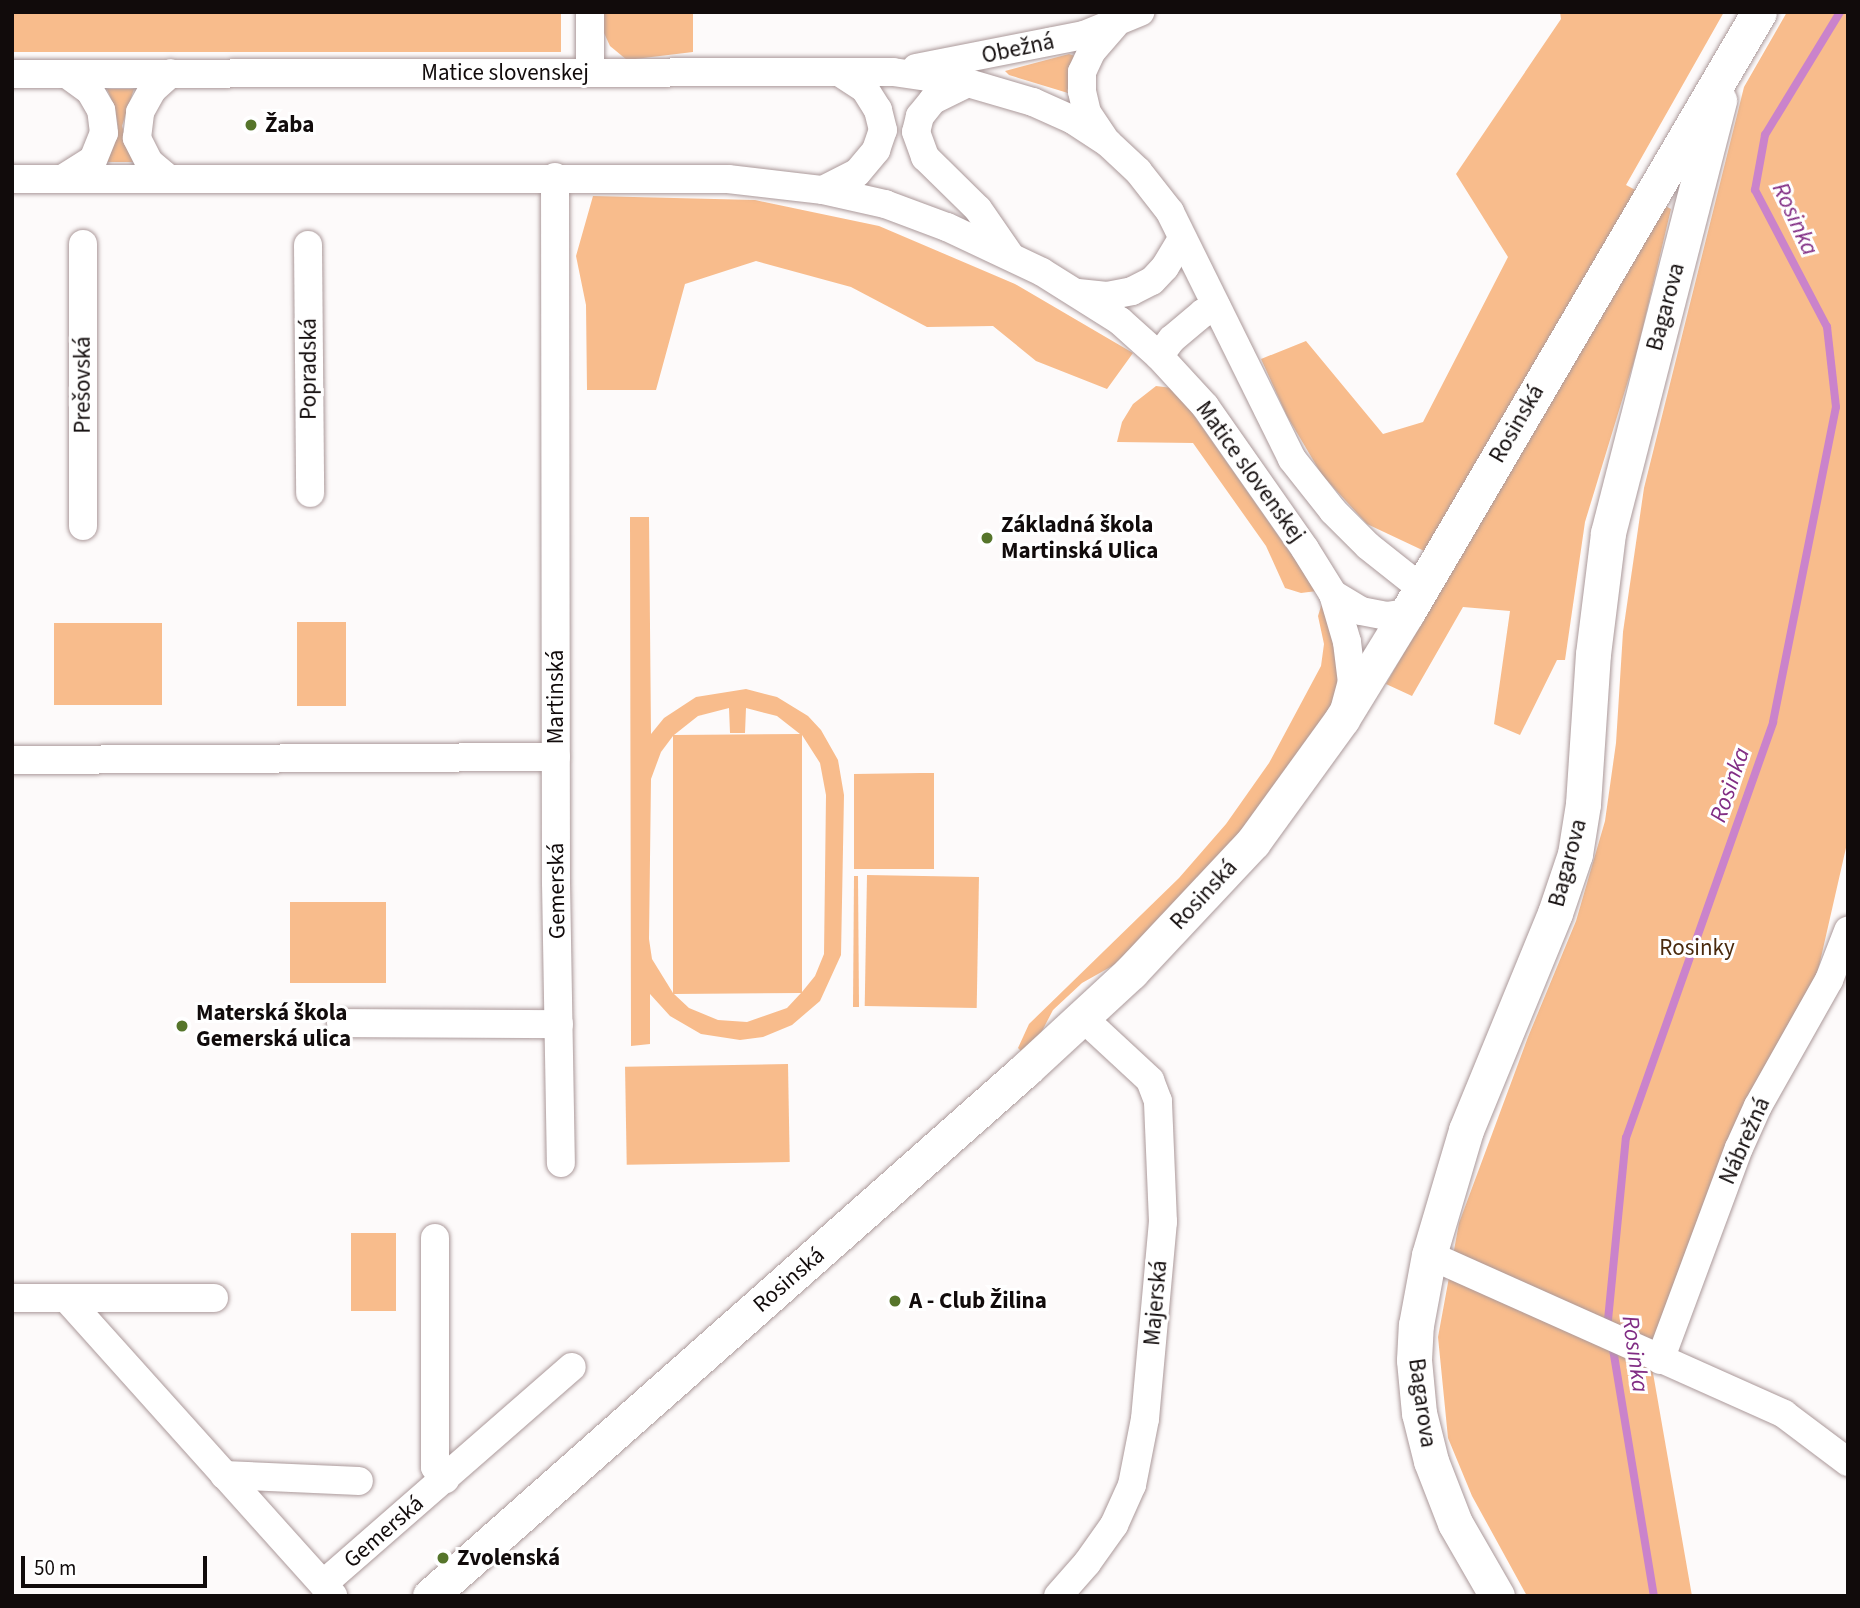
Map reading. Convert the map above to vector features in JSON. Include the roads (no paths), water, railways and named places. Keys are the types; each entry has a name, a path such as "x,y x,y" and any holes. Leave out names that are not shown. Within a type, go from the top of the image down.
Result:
{"street":[{"path":"590,12 590,72"},
{"name":"Rosinská","path":"430,1596 881,1200 1082,1017 1131,972 1253,842 1342,719 1414,601 1759,12"},
{"name":"Matice slovenskej","path":"1108,143 1087,113 1082,91 1082,72 1092,51 1127,18"},
{"name":"Obežná","path":"893,72 1040,45 1127,18"},
{"name":"Bagarova","path":"1497,1596 1455,1523 1431,1461 1419,1413 1414,1360 1416,1325 1429,1255 1466,1130 1555,913 1575,854 1583,804 1593,654 1608,533 1728,63"},
{"path":"823,190 857,173 876,150 883,130 878,110 865,89 839,72"},
{"name":"Matice slovenskej","path":"12,74 893,72 968,83 1033,102 1073,120 1108,143 1138,171 1170,212 1292,459 1333,511 1368,546 1414,601 1386,616 1361,611 1333,594"},
{"path":"169,178 149,162 137,138 140,112 152,90 171,73"},
{"path":"62,179 93,160 104,133 101,110 90,91 67,74"},
{"name":"Matice slovenskej","path":"968,83 933,100 920,116 916,132 925,157 978,209 1010,255"},
{"name":"Martinská","path":"12,760 556,757 555,177"},
{"name":"Matice slovenskej","path":"12,179 716,179 823,190 885,204 947,227 1010,255 1078,293 1120,321 1159,356 1205,407 1305,549 1333,594 1347,642 1352,681 1342,719"},
{"name":"Matice slovenskej","path":"1078,293 1107,296 1132,291 1152,281 1165,267 1182,239"},
{"name":"Prešovská","path":"83,244 83,526"},
{"name":"Popradská","path":"308,245 310,493"},
{"path":"1159,356 1172,340 1203,313 1217,307"},
{"name":"Gemerská","path":"556,757 561,1163"},
{"name":"Nábrežná","path":"1660,1360 1699,1249 1744,1137 1758,1106 1829,980 1848,931"},
{"name":"Majerská","path":"1058,1596 1087,1563 1114,1525 1132,1485 1145,1419 1163,1222 1158,1101 1150,1080 1082,1017"},
{"path":"341,1023 559,1024"},
{"name":"Gemerská","path":"435,1238 435,1466 445,1479"},
{"path":"1429,1255 1784,1414 1848,1462"},
{"path":"12,1298 214,1298"},
{"path":"66,1298 328,1590"},
{"name":"Gemerská","path":"328,1590 445,1479 572,1367"},
{"path":"224,1475 359,1481"}],"waterway":[{"name":"Rosinka","path":"1609,1330 1626,1138 1773,722 1836,407 1827,327 1755,190 1765,135 1840,12"},
{"name":"Rosinka","path":"1612,1343 1654,1596"}],"place":[{"name":"Žaba","path":"251,125"},
{"name":"Základná škola Martinská Ulica","path":"987,538"},
{"name":"Materská škola Gemerská ulica","path":"182,1026"},
{"name":"A - Club Žilina","path":"895,1301"},
{"name":"Zvolenská","path":"443,1558"}],"park label":[{"name":"Rosinky","path":"1697,948"}]}
